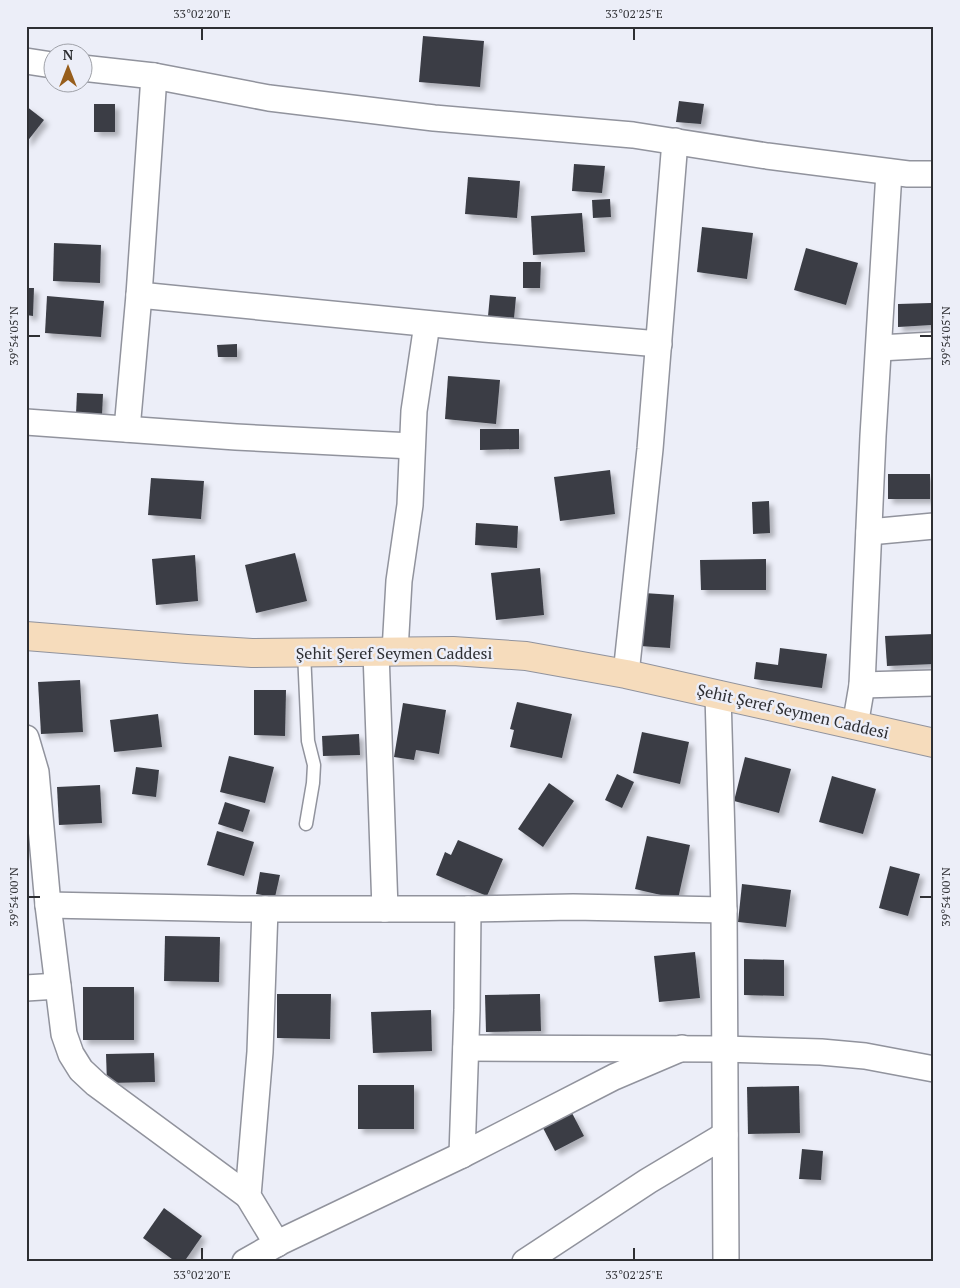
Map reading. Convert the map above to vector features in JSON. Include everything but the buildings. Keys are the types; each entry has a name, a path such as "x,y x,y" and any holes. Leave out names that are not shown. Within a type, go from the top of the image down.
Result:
{"street":[{"path":"26,61 42,63"},
{"path":"92,69 154,76 278,99 434,118 634,134 767,156 908,174 934,174"},
{"path":"127,429 139,295 154,76"},
{"path":"626,674 650,449 675,141"},
{"path":"855,726 862,685 890,172"},
{"path":"139,295 427,324 659,344"},
{"path":"386,909 386,651 410,505 416,402 427,324"},
{"path":"879,348 934,345"},
{"path":"26,422 236,437 412,446"},
{"path":"869,532 934,526"},
{"name":"Şehit Şeref Seymen Caddesi","path":"26,636 187,649 252,652 453,650 526,656 626,674 934,743"},
{"path":"862,685 934,683"},
{"path":"718,694 724,910 726,1262"},
{"path":"26,738 36,772 48,906 64,1034 71,1054 81,1070 96,1084 248,1196 277,1244"},
{"path":"48,906 265,909 573,907 724,910"},
{"path":"248,1196 260,1052 265,909"},
{"path":"462,1155 468,909"},
{"path":"26,988 58,986"},
{"path":"466,1048 682,1048 846,1053 934,1069"},
{"path":"245,1262 277,1244 462,1155 614,1077 682,1048"},
{"path":"525,1262 648,1181 725,1135"}],"lane":[{"path":"304,652 308,741 314,765 306,824"}]}
